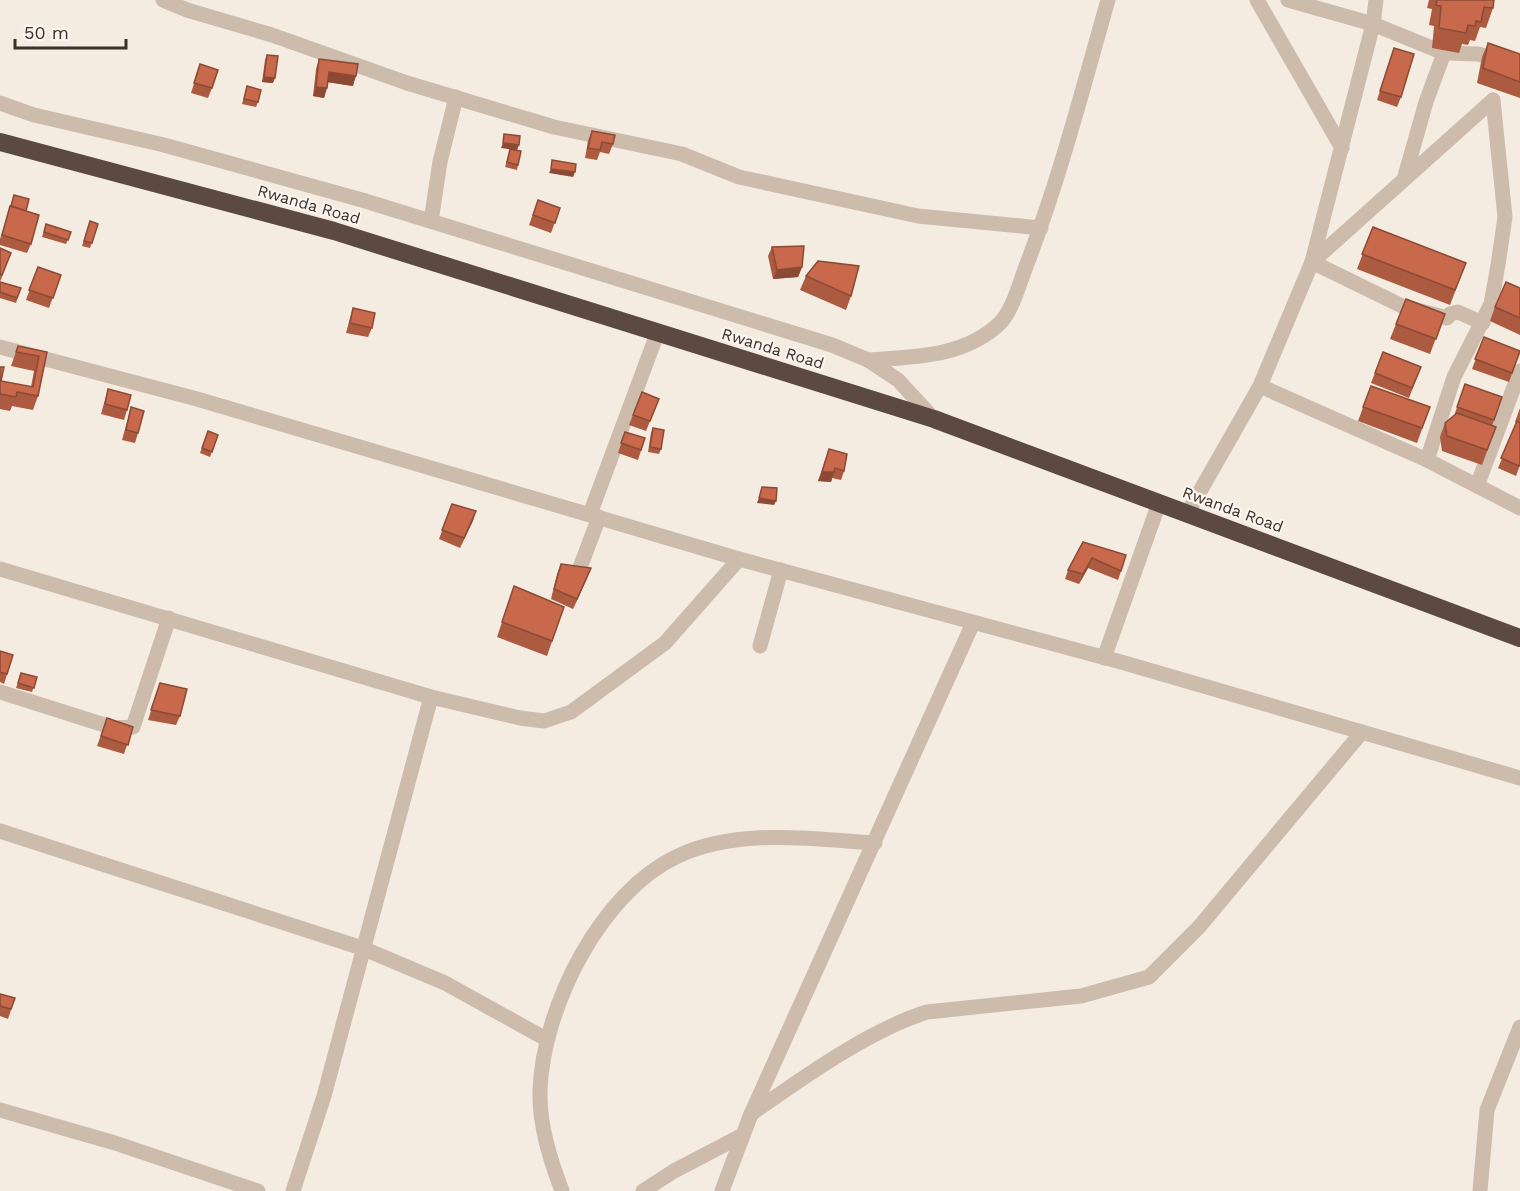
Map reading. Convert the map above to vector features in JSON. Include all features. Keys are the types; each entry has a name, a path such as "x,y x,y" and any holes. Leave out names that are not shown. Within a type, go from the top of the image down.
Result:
{"highway":[{"name":"Rwanda Road","path":"0,142 334,231 934,419 1520,638"}],"street":[{"path":"163,0 187,10 272,35 456,98 554,127 682,154 739,177 777,187 918,216 1041,228"},
{"path":"868,360 927,356 953,350 981,338 1002,321 1041,228 1065,156 1108,0"},
{"path":"1257,0 1342,148"},
{"path":"1288,0 1373,24 1444,53 1478,54 1520,65"},
{"path":"1187,514 1260,386 1312,262 1378,2"},
{"path":"1405,176 1423,111 1444,53"},
{"path":"431,222 440,162 456,98"},
{"path":"1312,262 1405,176 1493,100 1505,217 1491,304 1454,378 1426,460"},
{"path":"0,103 34,115 164,145 431,222 832,345 868,360 898,380 934,419"},
{"path":"1312,262 1402,306 1447,318 1450,314 1458,312 1483,323"},
{"path":"575,581 595,515 657,334"},
{"path":"0,347 197,399 739,559 1104,658 1520,778"},
{"path":"1477,486 1520,371"},
{"path":"1260,386 1426,460 1520,508"},
{"path":"1104,658 1116,630 1159,503"},
{"path":"0,568 431,697 520,718 544,720 571,712 665,644 739,559"},
{"path":"760,646 781,570"},
{"path":"0,692 114,728 133,727 169,618"},
{"path":"722,1191 751,1114 973,623"},
{"path":"293,1191 324,1096 431,697"},
{"path":"751,1114 811,1072 907,1018 927,1012 1080,996 1149,977 1199,927 1362,732"},
{"path":"0,831 362,948 445,983 546,1039"},
{"path":"562,1191 550,1158 542,1121 540,1090 546,1039 561,997 585,950 611,912 640,882 677,856 724,842 767,838 875,843"},
{"path":"1480,1191 1487,1110 1520,1027"},
{"path":"0,1110 115,1143 258,1191"},
{"path":"643,1191 674,1171 743,1135"}],"building":[{"path":"1437,0 1494,0 1493,8 1484,7 1481,22 1476,21 1475,26 1468,25 1466,33 1439,28 1441,6 1436,5"},
{"path":"1488,43 1520,54 1520,82 1483,68"},
{"path":"1394,48 1414,54 1401,97 1380,91"},
{"path":"267,55 278,56 275,78 264,77"},
{"path":"319,59 358,64 356,76 329,72 327,88 316,87"},
{"path":"200,64 218,70 212,88 194,83"},
{"path":"247,86 261,90 258,102 244,99"},
{"path":"592,131 615,135 613,144 602,142 600,150 588,148"},
{"path":"504,134 520,136 519,145 503,143"},
{"path":"510,149 521,151 518,165 507,162"},
{"path":"552,160 576,164 575,172 551,169"},
{"path":"14,195 29,199 26,211 11,206"},
{"path":"538,200 560,208 555,223 533,215"},
{"path":"10,206 39,215 31,244 2,235"},
{"path":"90,221 98,224 92,243 84,241"},
{"path":"46,224 71,232 68,240 44,232"},
{"path":"1373,227 1466,263 1455,290 1362,254"},
{"path":"804,246 802,267 777,270 772,247"},
{"path":"0,248 11,253 2,275 0,274"},
{"path":"818,261 859,266 851,296 806,276"},
{"path":"38,267 61,275 53,298 29,290"},
{"path":"0,282 21,288 17,298 0,292"},
{"path":"1506,282 1520,288 1520,318 1495,307"},
{"path":"1406,299 1445,314 1436,339 1396,324"},
{"path":"353,308 375,313 372,328 350,323"},
{"path":"1484,337 1520,351 1512,373 1475,359"},
{"path":"18,346 47,352 38,396 17,392 16,397 0,394 0,367 4,367 1,381 33,387 39,356 16,352"},
{"path":"1383,352 1421,367 1412,388 1375,373"},
{"path":"1465,384 1502,397 1494,420 1457,407"},
{"path":"1371,386 1430,407 1422,428 1363,407"},
{"path":"108,389 131,395 127,410 105,404"},
{"path":"642,392 659,399 650,421 633,415"},
{"path":"131,407 144,411 138,433 126,430"},
{"path":"1457,413 1496,427 1487,450 1447,436 1445,423"},
{"path":"1517,421 1520,423 1519,466 1501,458"},
{"path":"653,428 664,430 661,449 650,447"},
{"path":"208,431 218,435 212,452 202,448"},
{"path":"625,432 645,438 641,450 621,443"},
{"path":"829,449 847,454 844,471 835,468 834,472 822,472"},
{"path":"762,487 777,488 776,501 759,498"},
{"path":"452,504 476,511 464,538 442,530"},
{"path":"1083,542 1126,555 1121,571 1092,558 1083,574 1068,570"},
{"path":"561,564 591,568 577,599 554,589"},
{"path":"514,586 564,607 552,641 502,622"},
{"path":"0,651 13,655 7,674 0,672"},
{"path":"21,673 37,677 34,688 18,683"},
{"path":"160,683 187,689 180,716 151,710"},
{"path":"107,718 133,727 128,745 101,736"},
{"path":"0,994 15,998 11,1009 0,1006"}]}
